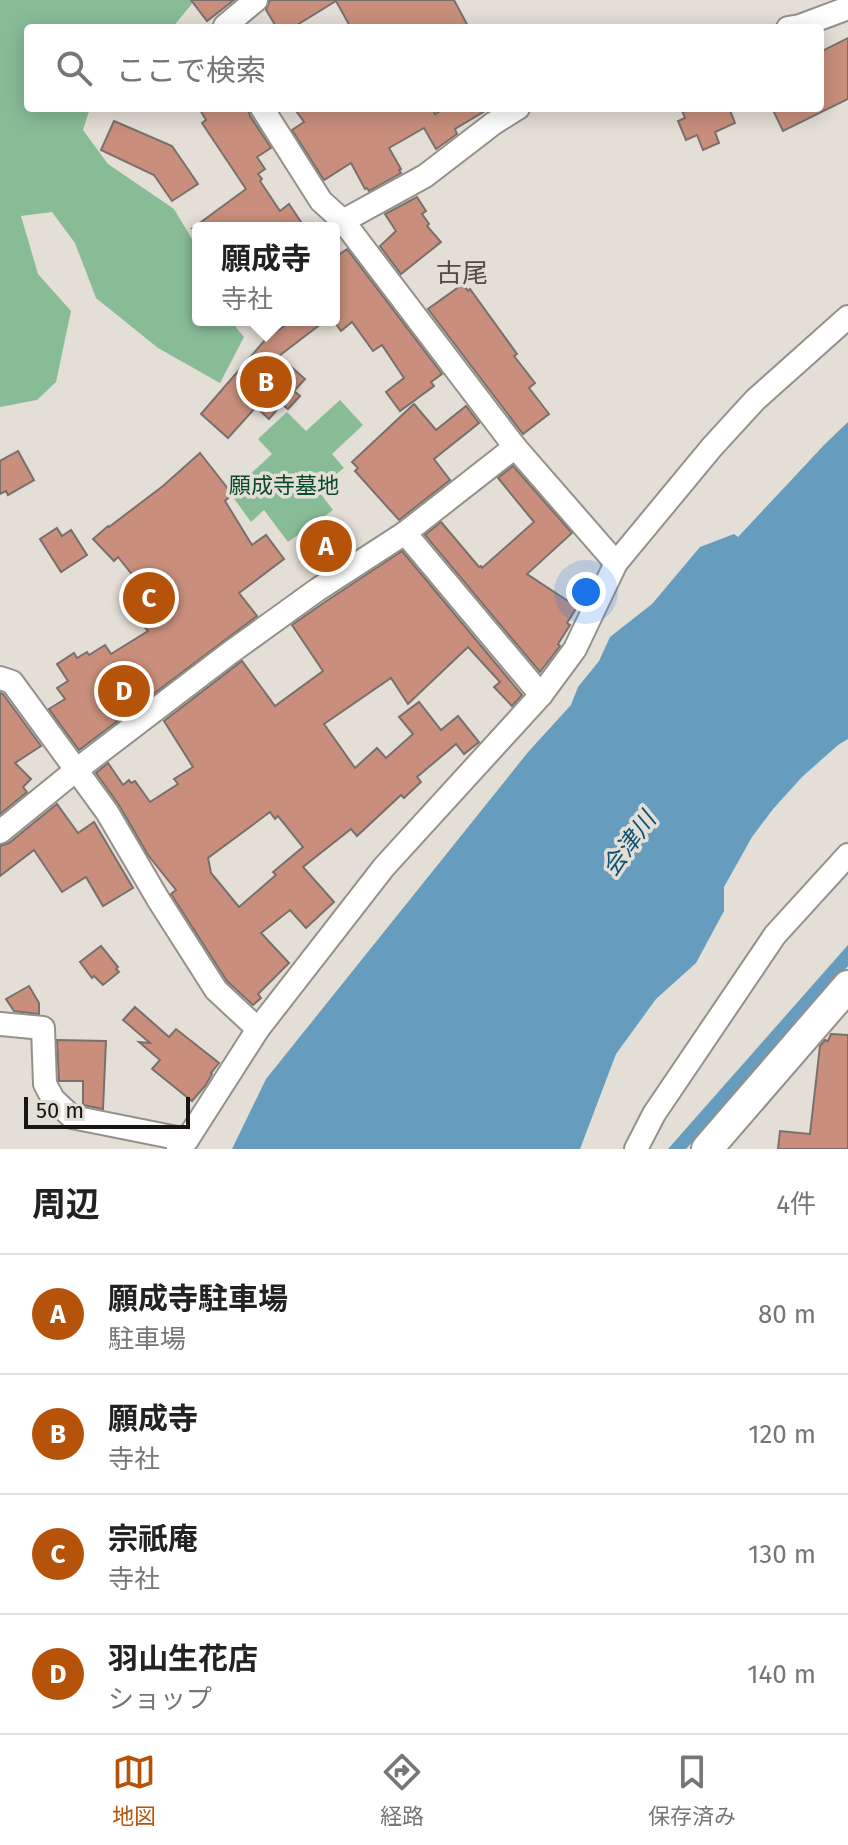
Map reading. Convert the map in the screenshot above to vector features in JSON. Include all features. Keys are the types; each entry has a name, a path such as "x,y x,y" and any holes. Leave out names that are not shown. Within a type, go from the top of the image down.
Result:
{"street":[{"path":"227,24 256,0"},
{"path":"800,24 848,8"},
{"path":"265,112 321,201 343,221 515,447 616,563"},
{"path":"343,221 425,176 512,112"},
{"path":"0,1024 43,1028 45,1084 53,1099 72,1117 183,1144 258,1029 384,867 541,695 575,649 616,563 755,400 848,317"},
{"path":"0,832 231,652 317,590 405,533 515,447"},
{"path":"405,533 541,695"},
{"path":"0,678 12,682 107,812 216,990 258,1029"},
{"path":"636,1149 654,1114 775,935 848,855"},
{"path":"707,1149 837,1013 848,986"}],"green space":[{"path":"0,0 195,0 175,24 24,24 24,112 89,112 83,130 108,164 174,209 192,239 192,326 235,326 244,337 220,383 158,348 96,298 75,243 52,212 21,216 38,274 71,311 56,382 37,400 0,407"},
{"name":"願成寺墓地","path":"340,400 363,425 332,454 344,468 317,489 333,510 288,542 264,510 251,522 230,493 272,454 258,439 287,412 306,431"}],"water":[{"name":"会津川","path":"848,422 848,739 802,777 752,837 724,887 724,911 696,963 656,999 616,1054 580,1149 232,1149 266,1079 529,751 571,705 578,687 599,661 610,637 652,604 700,547 734,534 738,537"},
{"path":"848,945 848,966 686,1149 668,1149"}],"building":[{"path":"191,0 234,0 207,21"},
{"path":"270,0 454,0 467,24 349,24 336,1 299,24 275,24 266,10"},
{"path":"848,38 848,99 824,111 824,50"},
{"path":"201,112 249,112 271,148 257,157 265,169 258,174 262,179 260,181 280,211 289,204 301,222 201,222 246,189 202,123 206,120"},
{"path":"297,112 483,112 455,129 457,134 436,149 424,128 389,148 401,173 369,191 351,163 324,180 292,130 304,122"},
{"path":"683,112 731,112 735,123 715,132 719,143 703,150 697,135 686,140 678,121 685,118"},
{"path":"774,112 822,112 783,131"},
{"path":"114,121 172,146 198,184 172,201 154,175 101,150"},
{"path":"417,197 426,211 422,214 429,224 427,226 441,242 401,274 380,246 396,231 385,214"},
{"path":"347,249 442,374 431,382 434,386 400,411 386,392 404,378 382,345 373,351 352,322 341,331 338,326 340,326 340,254"},
{"path":"463,284 468,291 470,289 517,354 514,356 535,383 529,388 549,414 523,434 428,309"},
{"path":"284,326 318,326 279,356 305,379 294,391 300,396 288,409 282,404 269,419 256,407 228,438 201,414 265,340"},
{"path":"414,404 436,430 466,406 479,423 434,459 450,480 399,520 355,471 358,468 352,462"},
{"path":"18,451 34,480 8,495 6,491 0,494 0,461"},
{"path":"200,453 232,494 225,501 252,545 266,535 284,559 239,593 257,616 79,750 49,709 65,699 57,688 68,681 57,664 74,653 77,658 87,652 89,655 105,645 111,654 148,631 124,603 142,587 118,557 114,561 93,539 163,486"},
{"path":"513,466 572,533 527,574 577,607 567,623 570,625 558,644 560,646 540,672 425,535 441,522 482,568 534,522 498,478"},
{"path":"326,517 342,537 327,547 313,527"},
{"path":"57,528 62,536 71,530 87,555 61,572 40,539"},
{"path":"402,551 522,695 512,706 494,687 500,682 468,647 408,704 391,678 324,724 355,768 377,748 386,758 413,734 399,717 419,702 441,730 458,716 479,742 464,754 456,744 417,777 421,782 404,798 401,795 357,836 351,829 303,867 334,902 306,928 290,910 261,933 289,963 258,994 261,998 253,1005 227,981 171,894 176,890 148,855 96,773 108,763 123,785 129,780 131,783 135,781 150,802 178,784 174,779 193,767 164,721 242,661 275,706 323,671 292,625","holes":["270,812 275,819 278,816 303,847 239,907 211,873 208,858"]},
{"path":"0,693 41,746 15,763 31,779 23,787 27,792 0,814"},
{"path":"57,804 78,833 94,822 133,888 103,906 86,877 62,892 34,850 0,876 0,846 9,843"},
{"path":"101,946 119,972 103,985 94,976 92,978 80,962"},
{"path":"29,986 39,1003 39,1014 14,1011 6,999"},
{"path":"135,1007 169,1037 176,1029 219,1063 192,1101 152,1069 160,1060 139,1042 150,1043 123,1020"},
{"path":"831,1034 848,1035 848,1149 778,1149 780,1131 810,1134 820,1046 825,1040 828,1041"},
{"path":"57,1040 106,1041 103,1109 83,1105 83,1081 59,1081"}],"place":[{"name":"願成寺","path":"266,382"},
{"name":"願成寺駐車場","path":"326,546"},
{"name":"宗祇庵","path":"149,598"},
{"name":"羽山生花店","path":"124,691"}],"district":[{"name":"古尾","path":"462,273"}]}
